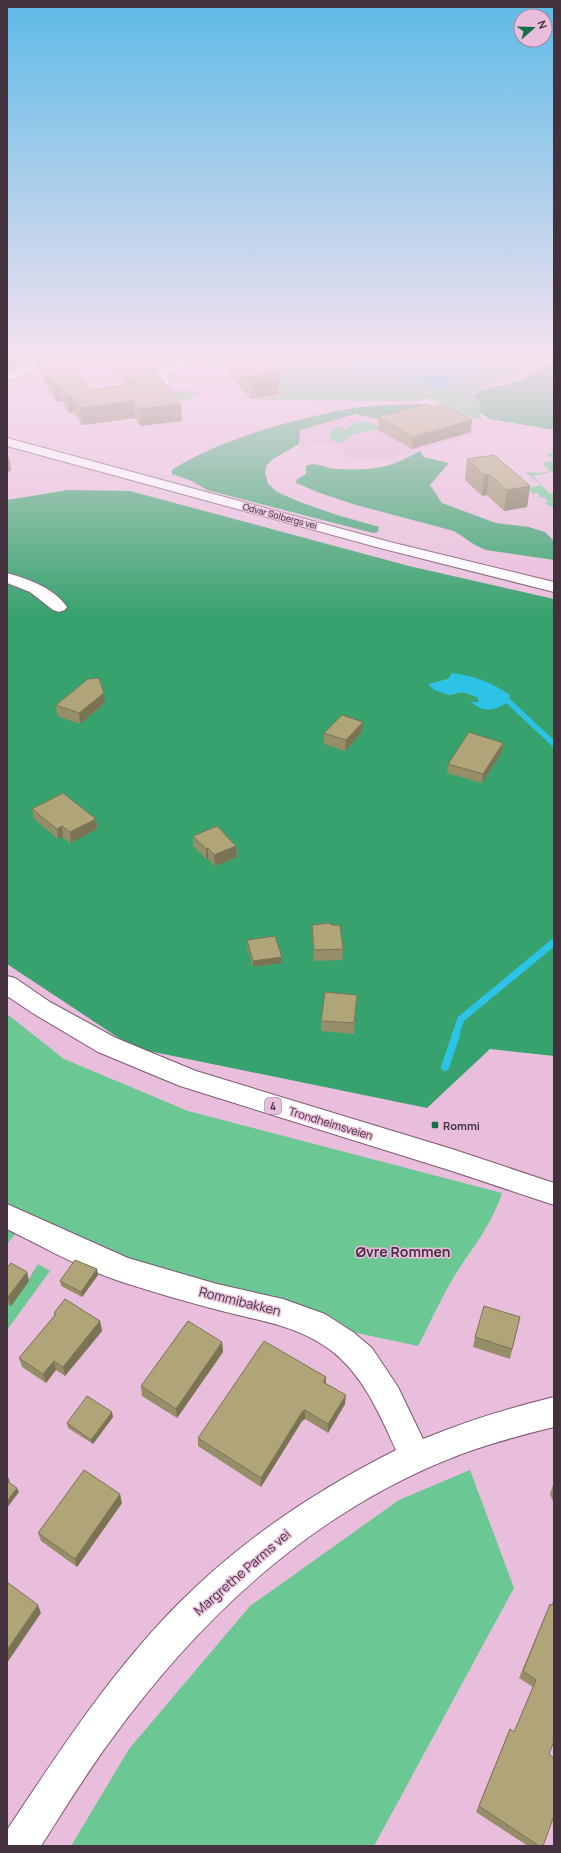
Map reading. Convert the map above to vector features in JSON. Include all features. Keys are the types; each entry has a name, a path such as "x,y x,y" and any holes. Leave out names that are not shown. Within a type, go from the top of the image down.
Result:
{"main road":[{"name":"Odvar Solbergs vei","path":"16,444 444,560 554,586"},
{"path":"7,578 28,584 45,594 59,607"},
{"name":"Trondheimsveien","path":"7,984 42,1008 107,1045 190,1079 452,1160 554,1194"},
{"name":"Rommibakken","path":"7,1216 82,1252 124,1270 217,1297 283,1312 315,1324 343,1342 361,1358 387,1397 415,1456"},
{"name":"Margrethe Parms vei","path":"19,1846 99,1726 151,1660 204,1602 261,1552 296,1526 357,1486 415,1456 493,1427 554,1412"}],"shaded area":[{"path":"299,444 319,444 299,448"},
{"path":"330,444 440,444 376,462 349,459 340,449"}],"green space":[{"path":"222,444 298,444 273,459 266,466 265,473 268,484 277,492 300,502 337,515 379,527 378,532 373,533 207,490 192,481 172,474 172,470"},
{"path":"420,451 424,457 449,463 430,485 442,503 496,523 529,527 545,532 554,541 554,560 486,550 475,545 454,531 356,505 296,483 297,479 306,474 306,466 314,464 336,469 374,468 395,463"},
{"path":"546,454 554,454 554,471 533,476 549,493 554,493 554,508 544,503 548,502 544,497 538,498 540,496 537,493 533,494 527,488 541,485 525,472 539,473 550,471 542,463 553,461 553,458"},
{"path":"68,490 130,491 409,566 554,599 554,1056 490,1049 427,1108 134,1048 7,964 7,500","holes":["448,679 509,702 479,702 478,697 462,692 449,695 429,685"]},
{"path":"7,1014 64,1059 188,1111 502,1193 493,1216 455,1275 418,1346 315,1324 23,1224 7,1244"},
{"path":"38,1264 50,1271 7,1330 7,1304 27,1282"},
{"path":"470,1470 514,1588 374,1846 71,1846 129,1749 250,1606 399,1500"}],"water":[{"path":"452,673 475,678 496,686 510,695 509,702 495,709 485,709 476,706 471,702 479,702 477,697 462,692 449,695 434,690 428,684 448,679"}],"building":[{"path":"494,455 530,486 507,490 489,474 484,475 467,459"},
{"path":"99,678 104,693 79,713 56,705 88,679"},
{"path":"342,715 363,722 346,740 324,733"},
{"path":"469,732 503,743 483,774 448,764"},
{"path":"63,793 96,819 70,832 62,826 57,829 32,809"},
{"path":"217,826 236,846 214,855 193,836"},
{"path":"331,923 331,925 340,925 343,949 314,950 312,925"},
{"path":"275,936 282,957 253,961 247,940"},
{"path":"325,992 357,995 354,1023 321,1021"},
{"path":"75,1260 97,1269 81,1292 60,1281"},
{"path":"11,1263 27,1272 8,1297 7,1268"},
{"path":"65,1299 100,1321 63,1367 54,1361 43,1374 19,1358 56,1314 54,1313"},
{"path":"484,1306 520,1317 512,1349 475,1337"},
{"path":"188,1321 222,1342 176,1409 141,1386"},
{"path":"264,1341 326,1377 323,1382 346,1395 328,1424 305,1410 302,1412 261,1478 198,1438"},
{"path":"87,1396 112,1412 91,1440 67,1423"},
{"path":"84,1470 120,1494 75,1559 38,1533"},
{"path":"7,1481 17,1488 7,1501"},
{"path":"7,1582 38,1605 7,1650"},
{"path":"554,1600 554,1741 549,1754 554,1758 554,1816 543,1846 539,1846 479,1806 510,1729 514,1732 536,1680 523,1671 550,1604 552,1605"}],"waterway":[{"path":"509,702 554,744"},
{"path":"455,1036 461,1019 554,942"},
{"path":"445,1067 456,1035"}],"place":[{"name":"Rommi","path":"435,1125"}],"district":[{"name":"Øvre Rommen","path":"403,1251"}]}
